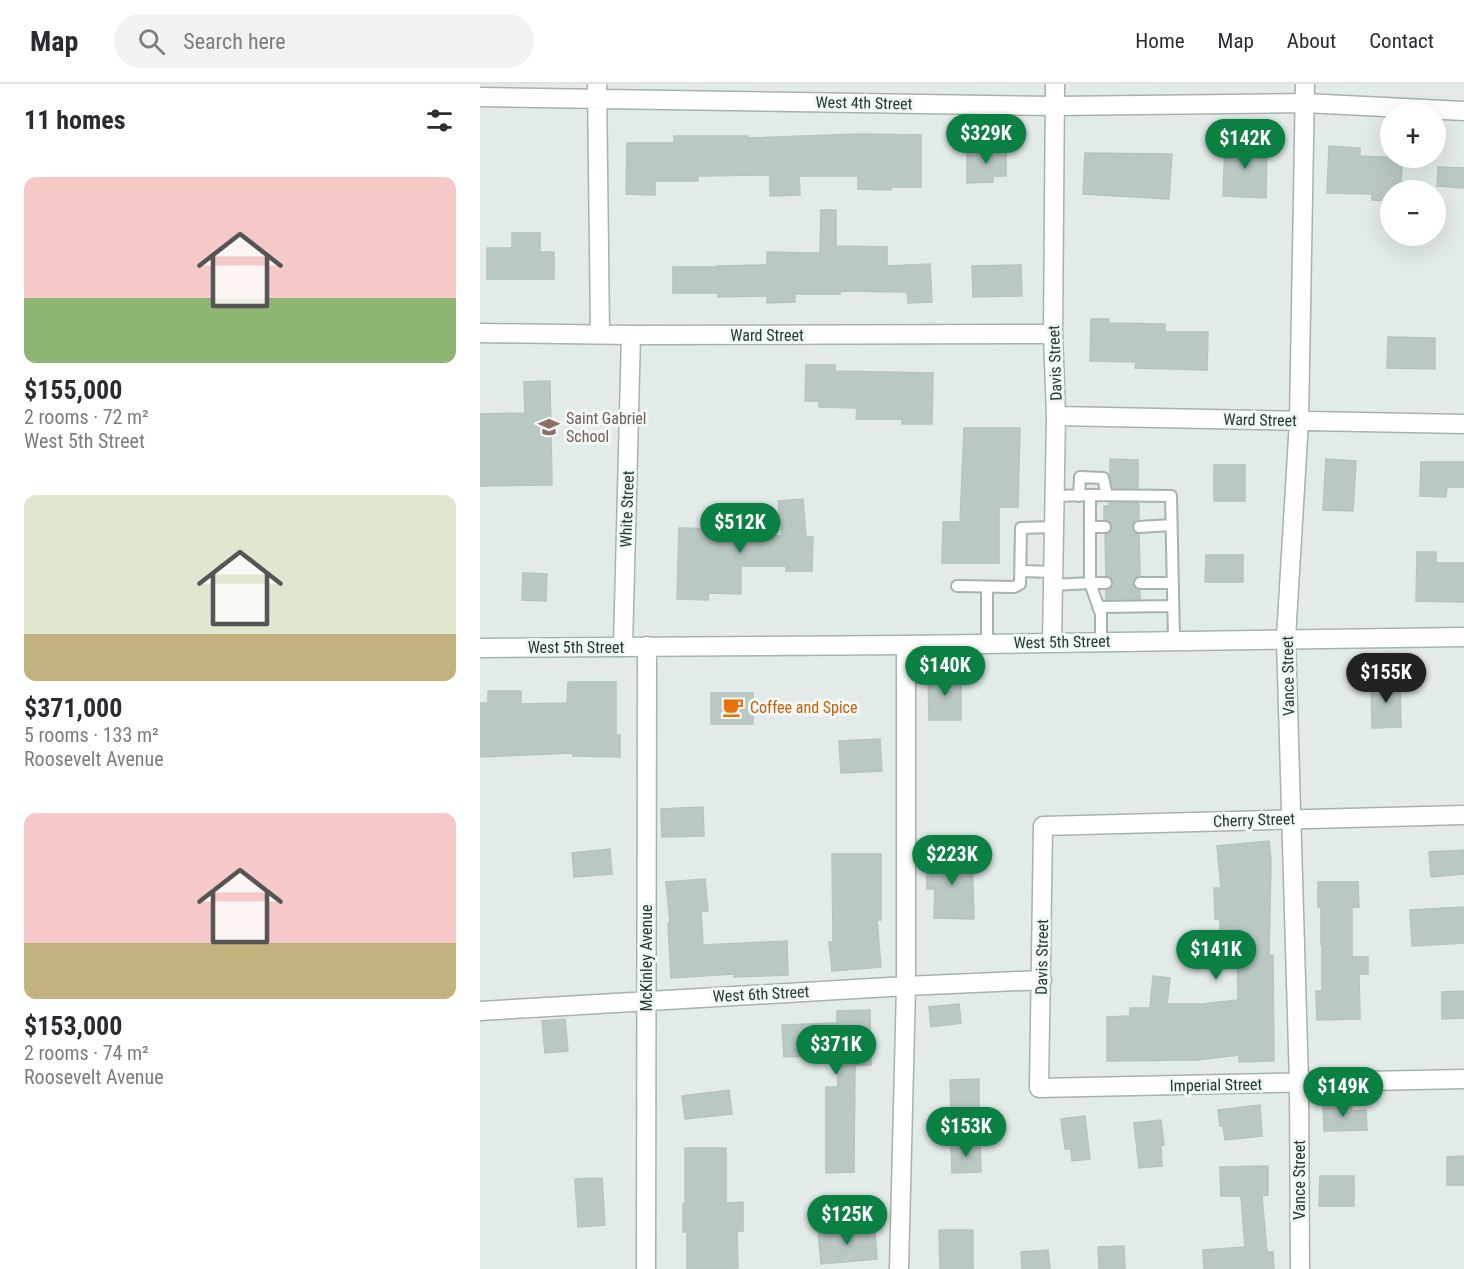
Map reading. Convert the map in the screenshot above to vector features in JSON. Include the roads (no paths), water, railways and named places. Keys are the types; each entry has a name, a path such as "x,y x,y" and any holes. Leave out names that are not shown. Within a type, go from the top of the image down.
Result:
{"street":[{"name":"Davis Street","path":"1052,642 1056,416 1053,334 1055,84"},
{"name":"Vance Street","path":"1300,1269 1299,1083 1286,638 1299,421 1305,84"},
{"name":"West 4th Street","path":"480,97 597,91 1054,106 1305,103 1464,111"},
{"path":"597,91 600,333"},
{"name":"Ward Street","path":"480,333 1053,334"},
{"name":"White Street","path":"623,647 631,335"},
{"name":"Ward Street","path":"1056,416 1464,424"},
{"name":"West 5th Street","path":"480,648 1464,637"},
{"path":"899,1269 906,986 906,645"},
{"name":"McKinley Avenue","path":"646,1269 647,646"},
{"name":"Cherry Street","path":"1043,826 1464,815"},
{"name":"Davis Street","path":"1039,1088 1043,826"},
{"name":"West 6th Street","path":"480,1011 1042,980"},
{"name":"Imperial Street","path":"1039,1088 1464,1079"}],"lane":[{"path":"1101,641 1101,614 1090,584 1090,527 1080,477 1103,478 1107,495"},
{"path":"1054,496 1171,496 1174,640"},
{"path":"1139,526 1171,525"},
{"path":"957,586 1014,587 1020,584 1021,528 1053,527"},
{"path":"1090,527 1105,527"},
{"path":"1021,571 1090,584 1106,583"},
{"path":"1140,583 1172,583"},
{"path":"987,586 987,644"},
{"path":"1098,607 1172,606"}],"place":[{"name":"Saint Gabriel School","path":"549,427"},
{"name":"Coffee and Spice","path":"733,707"}]}
